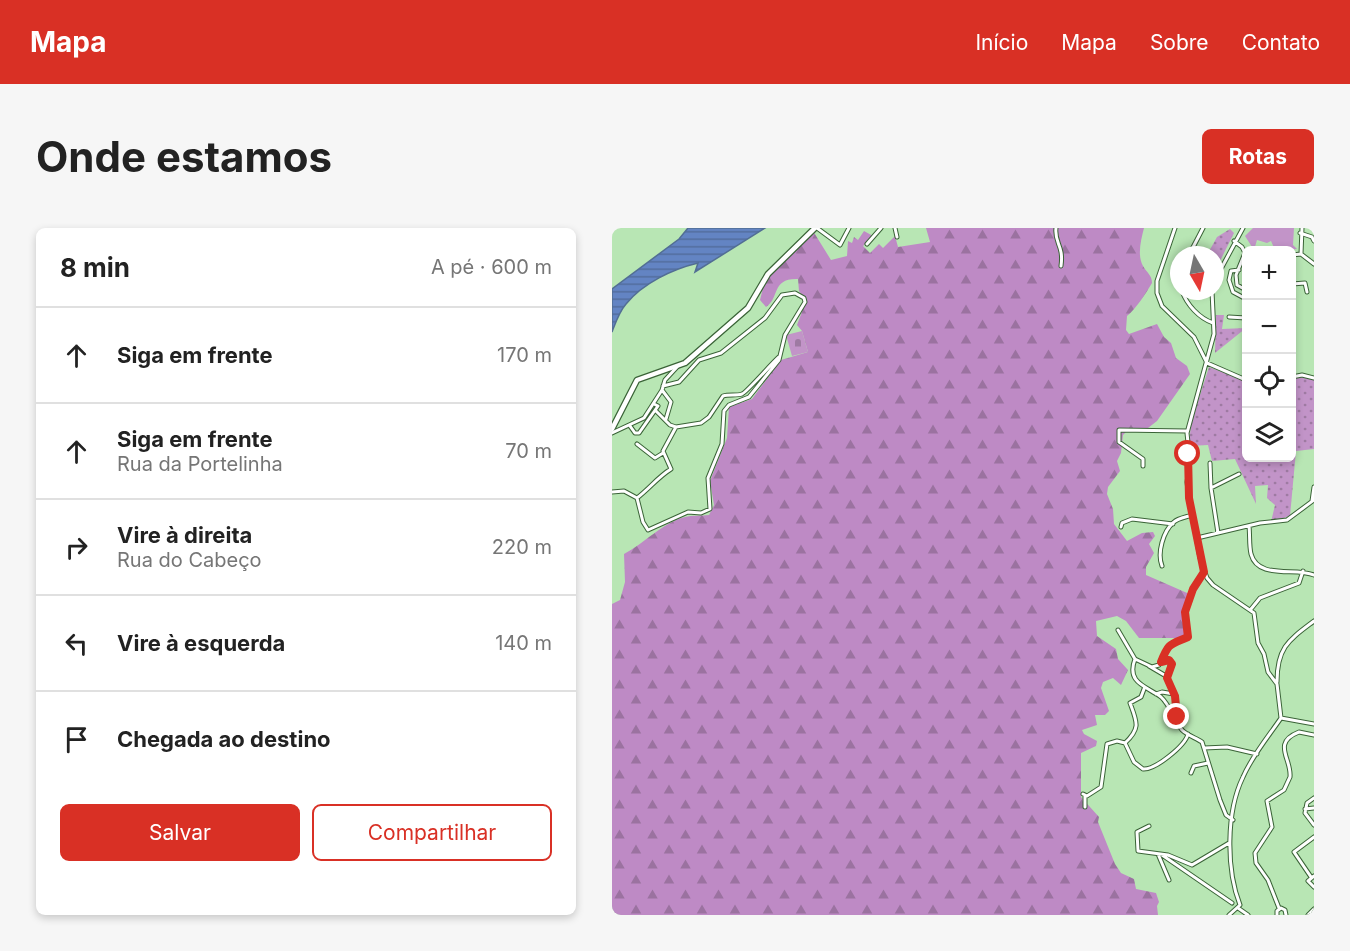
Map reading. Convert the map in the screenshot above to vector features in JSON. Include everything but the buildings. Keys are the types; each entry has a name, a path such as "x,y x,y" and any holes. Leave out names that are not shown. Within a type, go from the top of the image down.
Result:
{"main road":[{"path":"612,431 637,380 677,367 748,308 768,274 816,228"}],"street":[{"path":"816,228 840,245 849,228"},
{"path":"867,244 881,228"},
{"path":"895,228 897,237"},
{"path":"1056,228 1055,236 1062,248 1061,266"},
{"path":"1175,228 1157,281 1156,293 1162,306 1194,337 1207,363 1242,378"},
{"path":"1194,246 1203,228"},
{"path":"1224,262 1243,228"},
{"path":"1301,254 1299,234 1302,228"},
{"path":"1299,234 1312,237 1314,241"},
{"path":"1234,241 1242,247 1245,254 1239,270 1237,285 1242,288"},
{"path":"1296,255 1301,254 1314,264"},
{"path":"1239,270 1231,271 1229,280 1233,292 1242,297"},
{"path":"1296,284 1305,283 1307,292"},
{"path":"637,498 643,522 650,530 688,512 701,513 710,509 708,478 722,444 724,411 729,405 749,397 781,356 785,335 805,302 798,293 782,295 765,318 721,353 699,360 679,382 662,388"},
{"path":"1186,300 1201,317 1213,323"},
{"path":"1212,300 1214,334 1187,431 1190,465 1187,482 1192,515 1204,572 1213,585 1251,609 1255,618 1256,636 1268,672 1277,684"},
{"path":"1229,317 1242,318"},
{"path":"656,411 670,425 676,427 701,423 709,417 723,396 741,394 748,390 757,377 781,356"},
{"path":"612,431 630,426 644,418 677,367"},
{"path":"1296,376 1314,378"},
{"path":"662,388 671,402 666,419"},
{"path":"630,426 638,433 656,411 658,406 654,404"},
{"path":"637,444 655,458 663,451 676,427"},
{"path":"1143,466 1143,459 1119,442 1119,430 1187,431"},
{"path":"637,498 653,486 661,474 671,469 663,451"},
{"path":"1210,463 1211,488 1218,533"},
{"path":"1211,488 1239,474"},
{"path":"1197,538 1287,520 1313,500 1314,486"},
{"path":"612,492 624,492 637,498"},
{"path":"1121,527 1122,523 1132,519 1173,524 1192,515"},
{"path":"1162,566 1159,559 1162,545 1173,524"},
{"path":"1249,526 1251,554 1256,564 1267,570 1303,571 1314,575"},
{"path":"1251,609 1260,598 1299,584 1303,571"},
{"path":"1148,665 1156,666 1161,662 1166,648 1172,642 1188,637 1185,612 1193,589 1204,572"},
{"path":"1229,915 1236,904 1237,893 1229,843 1242,778 1281,718 1277,667 1289,638 1314,621"},
{"path":"1118,630 1135,659 1167,678 1174,694 1177,721"},
{"path":"1135,659 1132,667 1134,680 1144,689 1162,698 1180,727 1203,742 1208,763 1215,776 1220,800 1226,814 1233,820"},
{"path":"1161,662 1171,661 1167,678"},
{"path":"1125,743 1138,727 1131,700 1141,697 1144,689"},
{"path":"1155,694 1162,692 1174,694"},
{"path":"1281,718 1314,724"},
{"path":"1277,915 1279,908 1268,880 1256,863 1255,853 1272,827 1267,801 1284,790 1290,777 1291,770 1284,757 1286,743 1299,732 1314,735"},
{"path":"1125,743 1134,762 1147,769 1180,748 1186,742 1188,734"},
{"path":"1085,807 1084,795 1101,787 1107,744 1117,741 1125,743"},
{"path":"1204,748 1224,747 1257,754"},
{"path":"1191,773 1194,766 1208,763"},
{"path":"1314,798 1305,809 1306,816 1314,825"},
{"path":"1305,809 1314,808"},
{"path":"1149,826 1137,832 1136,848 1138,851 1160,854 1192,865 1229,843"},
{"path":"1314,837 1294,852 1313,877 1308,883 1314,887"},
{"path":"1160,854 1169,880"},
{"path":"1160,854 1236,904 1248,915"},
{"path":"1279,908 1285,909 1286,915"},
{"path":"1308,915 1313,910"}],"green space":[{"path":"926,228 1144,228 1140,257 1152,283 1127,316 1126,330 1129,334 1157,324 1164,337 1171,343 1176,358 1187,366 1190,374 1157,421 1148,428 1127,431 1123,435 1121,453 1117,461 1120,471 1108,487 1107,494 1113,509 1114,524 1127,541 1142,533 1153,532 1155,536 1149,544 1154,553 1146,567 1146,575 1194,596 1184,620 1186,635 1181,638 1139,638 1126,621 1117,616 1096,621 1097,636 1116,649 1118,659 1128,670 1121,685 1113,678 1103,682 1101,688 1109,711 1105,715 1095,715 1097,725 1082,730 1084,734 1097,741 1096,746 1081,753 1081,797 1099,817 1098,822 1121,873 1134,879 1136,889 1156,893 1159,902 1158,915 612,915 612,604 620,600 625,582 624,554 661,528 677,520 688,516 709,515 714,505 710,481 727,438 729,407 752,399 781,360 808,352 802,331 797,325 806,301 799,291 798,279 789,280 780,285 766,307 760,300 765,280 813,231 831,260 847,256 848,241 852,243 854,237 858,240 864,231 873,236 863,246 870,253 879,244 883,248 895,236 898,247 930,242"},
{"path":"1253,228 1294,228 1294,246 1273,246 1271,241 1267,243 1257,240 1255,246 1251,246 1245,236"},
{"path":"1230,229 1234,233 1224,253 1224,246 1212,246 1217,237"},
{"path":"1216,315 1224,315 1222,329 1242,328 1242,331 1215,353"},
{"path":"802,331 808,352 792,356 786,335"},
{"path":"1209,367 1242,379 1242,462 1295,462 1290,516 1271,522 1275,505 1267,498 1268,485 1255,486 1256,504 1235,459 1212,461 1208,445 1189,446 1191,423"},
{"path":"1296,378 1314,380 1314,449 1296,451"}],"water":[{"path":"688,228 765,228 695,272 698,263 669,273 650,283 633,296 624,307 612,332 612,289 679,239"}],"route":[{"path":"1177,717 1175,696 1167,678 1172,664 1169,660 1161,662 1166,648 1172,642 1188,637 1185,612 1193,589 1204,572 1189,498 1187,482 1190,462 1188,454"}]}
